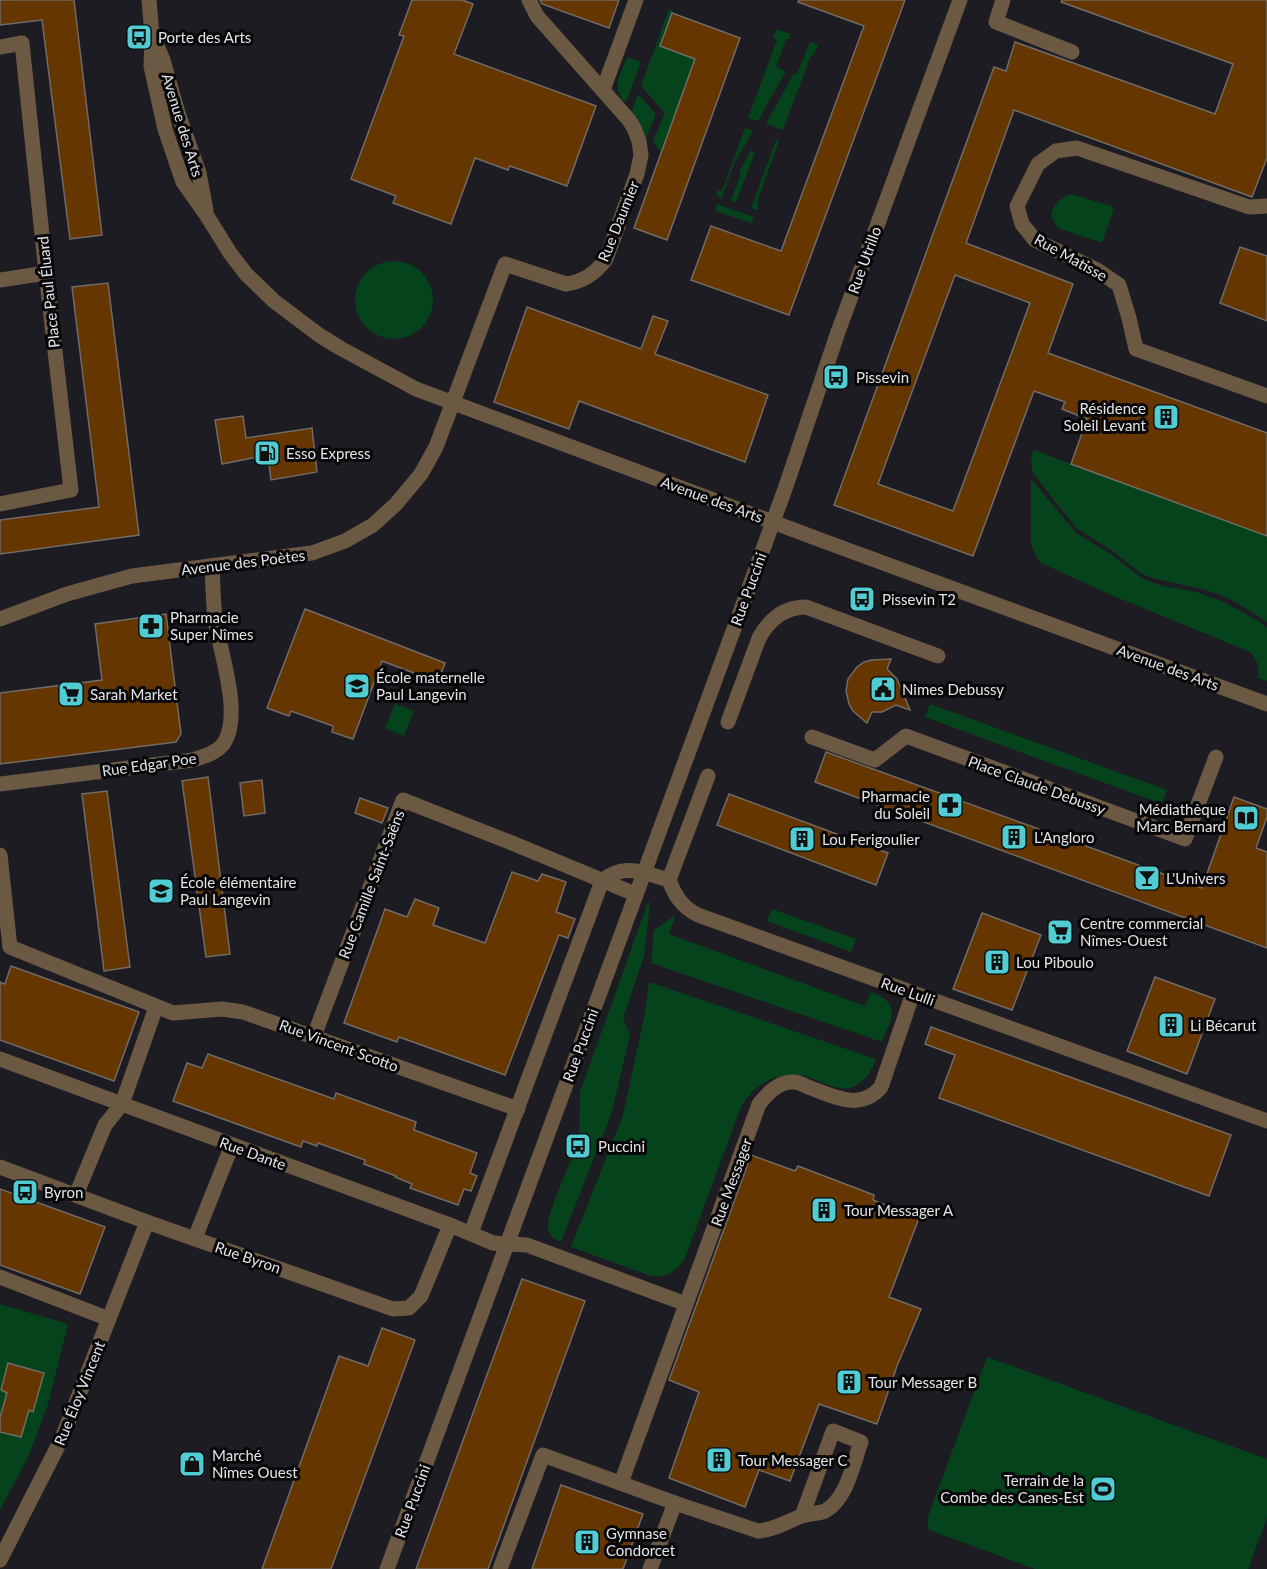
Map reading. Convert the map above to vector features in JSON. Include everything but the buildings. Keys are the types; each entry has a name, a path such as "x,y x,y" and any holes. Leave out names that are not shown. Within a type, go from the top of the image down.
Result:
{"street":[{"name":"Avenue des Arts","path":"149,0 152,35 164,60 178,113 199,173 207,216 230,254 246,274 261,289 319,335 416,388 773,521 826,543 1267,704"},
{"name":"Rue Daumier","path":"453,402 506,264 566,284 589,276 600,268 606,259 637,174 640,155 639,141 634,128 537,16 529,0"},
{"path":"603,90 636,0"},
{"name":"Rue Utrillo","path":"773,521 831,351 960,0"},
{"path":"1003,0 996,22 1072,52"},
{"name":"Place Paul Éluard","path":"0,47 22,43 71,490 0,504"},
{"name":"Rue Matisse","path":"1267,206 1249,207 1077,148 1056,151 1038,164 1017,206 1022,224 1035,240 1097,270 1119,285 1136,349 1267,396"},
{"path":"0,280 46,273"},
{"name":"Avenue des Poètes","path":"0,619 67,594 132,576 312,553 345,541 373,525 396,504 421,474 439,440 453,402"},
{"name":"Rue Puccini","path":"387,1569 773,521"},
{"name":"Rue Edgar Poe","path":"0,784 192,760 212,753 222,745 231,722 232,705 215,618 212,567"},
{"path":"728,722 759,638 766,626 774,617 796,607 806,607 938,656"},
{"name":"Place Claude Debussy","path":"812,737 875,760 906,736 1185,839 1216,757"},
{"path":"471,1233 602,880 611,873 629,869 669,880 708,776"},
{"name":"Rue Camille Saint-Saëns","path":"314,1036 403,800 635,894"},
{"path":"0,855 10,947 156,1007 122,1104 105,1125 76,1195"},
{"name":"Rue Lulli","path":"669,880 682,904 698,915 1267,1121"},
{"name":"Rue Messager","path":"621,1483 759,1104 770,1091 780,1085 794,1082 848,1101 873,1096 881,1087 913,993"},
{"name":"Rue Vincent Scotto","path":"156,1007 172,1013 222,1009 243,1012 518,1109"},
{"name":"Rue Dante","path":"0,1059 450,1225 493,1243 527,1245 686,1304"},
{"path":"195,1238 232,1145"},
{"name":"Rue Byron","path":"0,1167 393,1309 409,1308 421,1296 450,1225"},
{"name":"Rue Éloy Vincent","path":"0,1560 62,1438 147,1222"},
{"path":"0,1276 109,1319"},
{"path":"500,1569 543,1455 675,1503 758,1531 768,1531 802,1516 824,1512 837,1502 843,1494 861,1442 833,1431 802,1516"},
{"path":"650,1569 675,1503"}],"green space":[{"path":"669,9 673,11 660,46 695,59 661,153 653,141 665,113 641,86"},
{"path":"776,29 791,34 789,39 786,39 776,67 786,71 758,121 748,118 777,40 773,38"},
{"path":"810,42 818,45 814,55 811,55 783,130 766,124 794,73 797,74"},
{"path":"627,57 641,62 628,98 624,102 618,91 618,85"},
{"path":"638,94 656,114 646,138 632,111"},
{"path":"745,128 753,131 734,163 722,198 716,196 718,190 722,191"},
{"path":"776,140 779,141 757,202 759,203 757,210 751,208"},
{"path":"751,150 755,152 736,203 731,200 741,174 739,173"},
{"path":"1071,194 1114,207 1102,243 1058,228 1052,218 1053,210 1064,197"},
{"path":"717,204 754,217 752,223 716,211"},
{"path":"394,261 409,264 426,278 433,300 430,315 416,332 394,339 379,336 362,322 355,300 358,285 372,268"},
{"path":"1033,450 1267,536 1267,622 1223,596 1142,574 1111,550 1076,528 1033,473 1031,464"},
{"path":"1031,479 1076,533 1109,553 1143,579 1163,586 1196,592 1224,602 1260,622 1267,628 1267,681 1258,678 1259,670 1250,652 1109,594 1041,563 1031,544"},
{"path":"395,704 414,711 404,736 385,728"},
{"path":"930,704 1167,790 1162,804 925,717"},
{"path":"648,902 650,903 644,956 623,1018 630,1035 612,1112 561,1242 551,1235 548,1222 572,1158 577,1160 585,1138 579,1135 580,1092"},
{"path":"772,909 856,939 851,952 767,921"},
{"path":"674,916 669,934 865,1006 871,992 881,997 887,1001 892,1012 882,1042 651,963 654,930"},
{"path":"649,982 876,1059 872,1069 861,1082 847,1088 832,1086 804,1076 785,1075 767,1081 752,1092 741,1107 685,1258 679,1267 662,1276 651,1276 571,1247 623,1115 645,1013"},
{"path":"0,1304 68,1324 48,1404 29,1455 0,1510"},
{"name":"Terrain de la Combe des Canes-Est","path":"987,1357 1267,1459 1267,1518 1248,1569 1035,1569 929,1530 927,1519"}],"place":[{"name":"Porte des Arts","path":"139,37"},
{"name":"Pissevin","path":"836,377"},
{"name":"Résidence Soleil Levant","path":"1166,417"},
{"name":"Esso Express","path":"267,453"},
{"name":"Pissevin T2","path":"862,599"},
{"name":"Pharmacie Super Nîmes","path":"151,626"},
{"name":"École maternelle Paul Langevin","path":"357,686"},
{"name":"Nimes Debussy","path":"883,689"},
{"name":"Sarah Market","path":"71,694"},
{"name":"Pharmacie du Soleil","path":"950,805"},
{"name":"Médiathèque Marc Bernard","path":"1246,818"},
{"name":"L'Angloro","path":"1014,837"},
{"name":"Lou Ferigoulier","path":"802,839"},
{"name":"L'Univers","path":"1147,878"},
{"name":"École élémentaire Paul Langevin","path":"161,891"},
{"name":"Centre commercial Nîmes-Ouest","path":"1060,932"},
{"name":"Lou Piboulo","path":"997,962"},
{"name":"Li Bécarut","path":"1171,1025"},
{"name":"Puccini","path":"578,1146"},
{"name":"Byron","path":"25,1192"},
{"name":"Tour Messager A","path":"824,1210"},
{"name":"Tour Messager B","path":"849,1382"},
{"name":"Tour Messager C","path":"719,1460"},
{"name":"Marché Nîmes Ouest","path":"192,1464"},
{"name":"Terrain de la Combe des Canes-Est","path":"1103,1489"},
{"name":"Gymnase Condorcet","path":"587,1542"}]}
